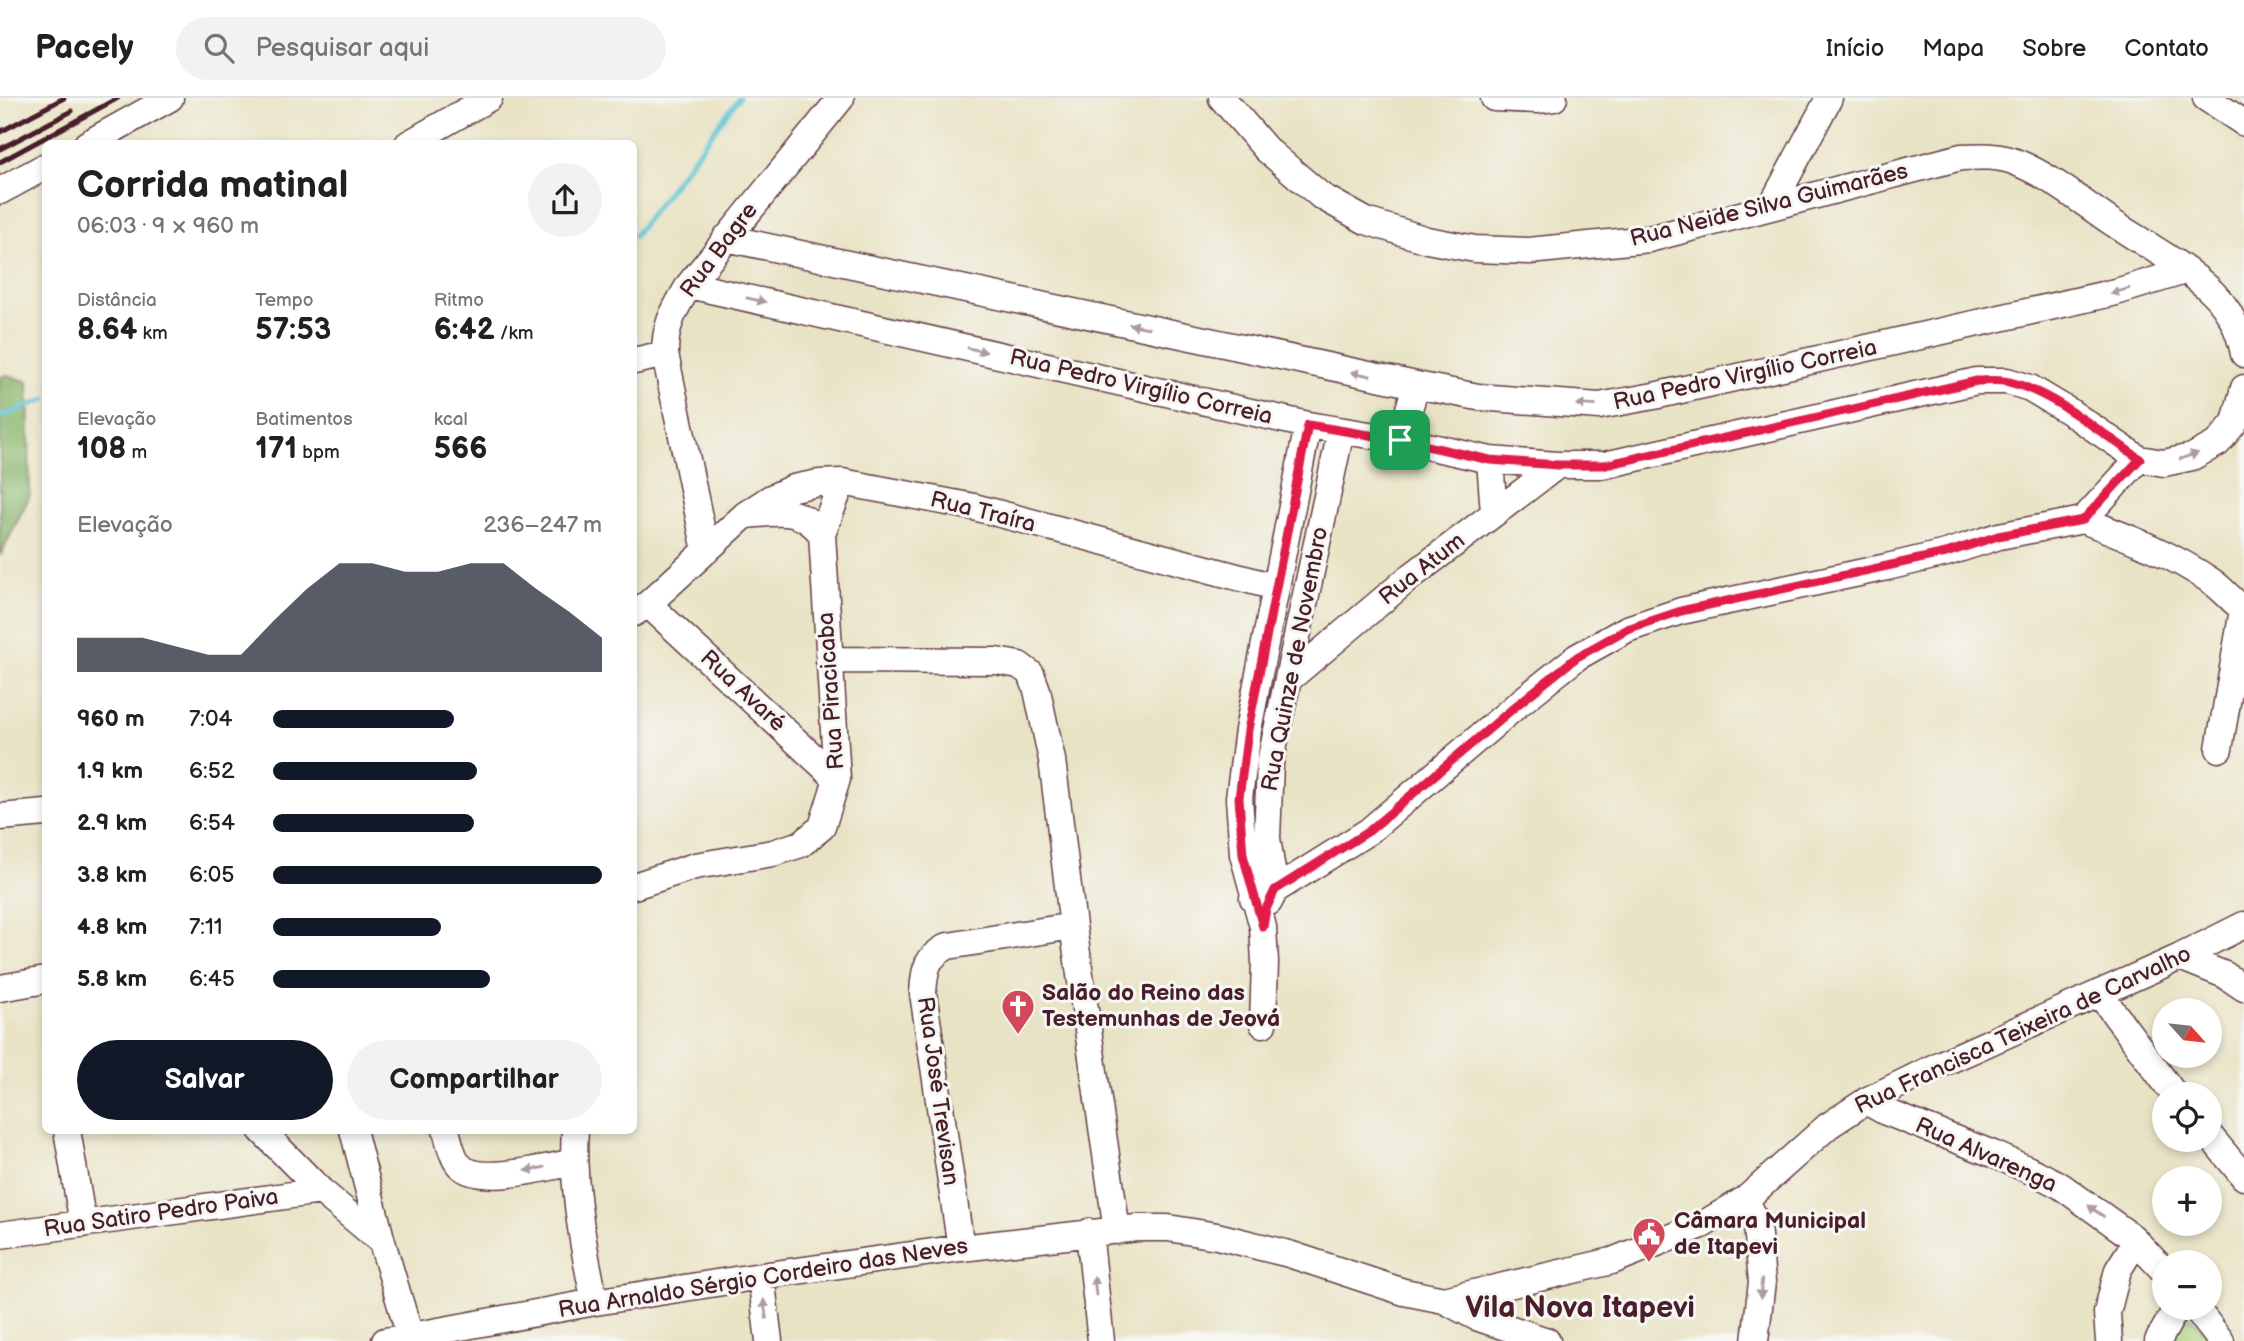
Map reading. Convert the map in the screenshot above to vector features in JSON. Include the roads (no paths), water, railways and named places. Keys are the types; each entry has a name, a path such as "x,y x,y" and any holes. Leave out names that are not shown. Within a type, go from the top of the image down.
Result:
{"street":[{"path":"94,140 170,98"},
{"path":"415,140 489,98"},
{"name":"Rua Bagre","path":"706,551 665,354 665,332 689,285 841,98"},
{"name":"Rua Neide Silva Guimarães","path":"1222,98 1266,149 1321,196 1366,221 1427,240 1475,249 1529,251 1649,239 1961,157 1991,156 2018,162 2185,271 2214,294 2231,316 2242,341 2244,354"},
{"path":"1494,98 1554,98"},
{"path":"1772,205 1829,98"},
{"path":"2206,98 2244,123"},
{"path":"0,191 42,168"},
{"name":"Rua Pedro Virgílio Correia","path":"726,238 1478,397 1599,406 2116,292 2185,271"},
{"name":"Rua Pedro Virgílio Correia","path":"689,285 1308,425 1400,440 1490,460 1605,465 1977,381 2007,381 2030,388 2140,459"},
{"path":"637,360 665,354"},
{"path":"1400,440 1416,385"},
{"path":"2083,520 2140,459 2164,463 2192,457 2218,443 2235,422 2244,387"},
{"name":"Rua Quinze de Novembro","path":"1264,894 1243,855 1239,798 1248,730 1308,425"},
{"name":"Rua Quinze de Novembro","path":"1263,1024 1263,927 1266,909 1264,894 1270,763 1341,431"},
{"path":"1490,460 1494,513"},
{"name":"Rua Atum","path":"1290,678 1409,578 1558,465"},
{"name":"Rua Traíra","path":"641,608 746,515 771,498 793,488 842,482 974,507 1275,587"},
{"name":"Rua Piracicaba","path":"637,885 695,866 773,853 801,844 822,827 837,779 822,534 842,482"},
{"path":"746,515 775,512 795,514 811,521 822,534"},
{"path":"1264,894 1369,831 1577,657 1627,629 1681,611 1934,556 1998,536 2083,520 2143,544 2192,569 2215,583 2243,610 2219,749"},
{"name":"Rua Avaré","path":"641,608 837,779"},
{"path":"829,660 996,662 1019,665 1031,674 1052,760 1117,1231"},
{"path":"0,817 42,813"},
{"name":"Rua Francisca Teixeira de Carvalho","path":"1746,1199 1828,1126 1866,1101 2244,925"},
{"name":"Rua José Trevisan","path":"961,1248 923,993 925,970 933,954 948,946 1073,926"},
{"path":"2180,957 2225,975 2244,988"},
{"path":"0,988 42,985"},
{"path":"2099,993 2165,1082"},
{"name":"Rua Alvarenga","path":"1866,1101 1886,1112 2036,1172 2080,1199 2136,1241 2152,1258"},
{"path":"68,1134 83,1224"},
{"path":"265,1134 321,1191 382,1242"},
{"path":"355,1134 382,1242 398,1339"},
{"path":"447,1134 457,1164 466,1170 496,1176 574,1162"},
{"path":"575,1134 574,1162 595,1302"},
{"path":"2222,1150 2244,1177"},
{"name":"Rua Satiro Pedro Paiva","path":"0,1235 321,1191"},
{"path":"1444,1300 1612,1261 1702,1225 1746,1199 1757,1225 1762,1282 1755,1341"},
{"name":"Rua Arnaldo Sérgio Cordeiro das Neves","path":"398,1339 595,1302 761,1276 1089,1232 1168,1228 1217,1236 1289,1254 1413,1295 1444,1300"},
{"path":"1089,1232 1101,1341"},
{"path":"2109,1341 2107,1313 2118,1269 2136,1241"},
{"path":"761,1276 769,1341"},
{"path":"1444,1300 1476,1317 1547,1341"},
{"path":"2158,1341 2170,1320"},
{"path":"2206,1320 2221,1341"}],"waterway":[{"path":"637,232 739,98"},
{"path":"0,417 42,401"}],"railway":[{"path":"0,132 64,98"},
{"path":"0,162 118,98"},
{"path":"0,149 72,111"}],"place":[{"name":"Salão do Reino das Testemunhas de Jeová","path":"1018,1036"},
{"name":"Câmara Municipal de Itapevi","path":"1649,1264"}],"district":[{"name":"Vila Nova Itapevi","path":"1580,1308"}]}
